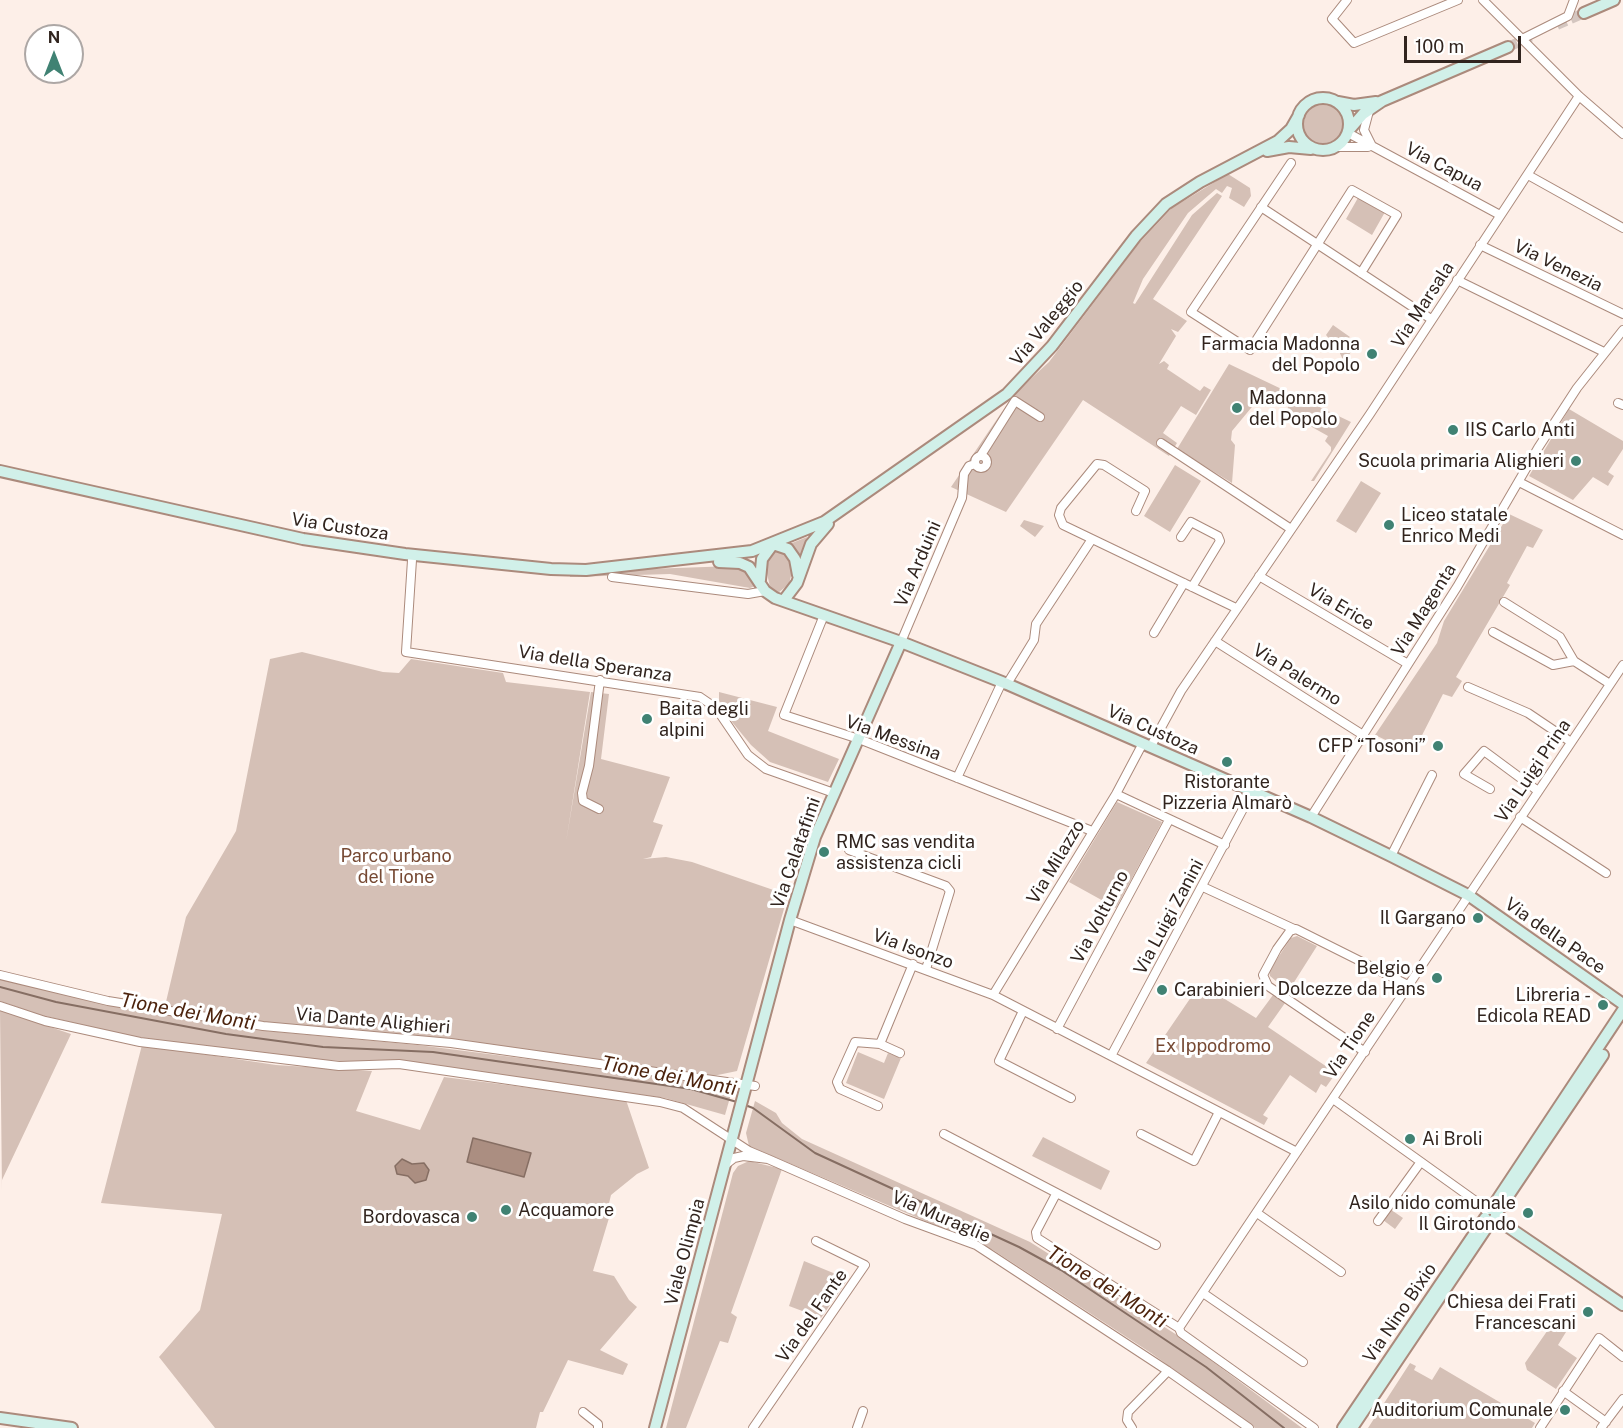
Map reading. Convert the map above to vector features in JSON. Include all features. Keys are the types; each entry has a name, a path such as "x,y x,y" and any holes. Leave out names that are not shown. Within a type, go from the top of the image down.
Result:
{"main road":[{"path":"1584,13 1614,0"},
{"path":"1382,101 1354,105 1317,99 1303,108 1299,115 1298,131 1307,144 1322,150 1336,147 1348,131 1370,109 1382,101 1508,47"},
{"path":"1334,100 1345,109 1348,131"},
{"name":"Via Valeggio","path":"852,504 984,411 1027,375 1136,236 1166,204 1200,182 1255,154 1287,134 1299,115"},
{"name":"Via Valeggio","path":"1255,154 1289,147 1322,150"},
{"name":"Via Custoza","path":"0,471 303,539 405,554 551,569 586,570 732,555 773,544 809,529 852,504"},
{"path":"784,600 797,579 811,544 820,532 852,504"},
{"path":"760,580 762,559 773,544 788,549 795,559 797,579 804,602 820,613"},
{"name":"Via Custoza","path":"681,560 740,562 749,567 769,596 901,642 1004,683 1311,817 1468,895"},
{"name":"Via Calatafimi","path":"751,1085 790,920 815,837 901,642"},
{"name":"Via della Pace","path":"1468,895 1623,1004"},
{"name":"Via Nino Bixio","path":"1352,1428 1623,1010"},
{"name":"Via Nino Bixio","path":"1343,1428 1623,1025"},
{"name":"Viale Olimpia","path":"655,1428 738,1115 751,1085"},
{"path":"1491,1215 1622,1302"},
{"path":"0,1418 72,1428"}],"street":[{"path":"1347,0 1332,19 1354,43 1458,0"},
{"path":"1522,39 1568,16 1574,0"},
{"path":"1487,1 1579,96 1623,135"},
{"name":"Via Marsala","path":"1147,745 1236,608 1291,530 1579,96"},
{"path":"1370,109 1364,130 1373,148"},
{"name":"Via Capua","path":"1348,131 1373,148 1500,215"},
{"name":"Via Capua","path":"1336,147 1373,148"},
{"path":"1291,164 1191,312 1250,350 1316,243 1352,190 1397,215 1361,273"},
{"path":"1528,175 1623,228"},
{"path":"1261,207 1431,319"},
{"name":"Via Venezia","path":"1480,245 1623,314"},
{"path":"1457,280 1604,352"},
{"name":"Via Magenta","path":"1311,817 1408,664 1572,395 1623,330"},
{"name":"Via Arduini","path":"901,642 962,498 961,480 969,466 975,464 975,459 981,455 1015,401 1040,417"},
{"path":"1161,443 1291,530"},
{"path":"1136,512 1145,491 1104,465 1096,464 1061,508 1059,515 1063,525 1236,608"},
{"path":"1519,482 1623,535"},
{"path":"1180,537 1191,522 1220,538 1220,544 1192,587"},
{"path":"957,778 1004,683 1034,640 1036,624 1092,539"},
{"name":"Via della Speranza","path":"412,560 406,652 700,697 716,708 748,755 766,769 834,793"},
{"name":"Via Erice","path":"1259,576 1408,664"},
{"name":"Via Custoza","path":"612,577 748,594 765,591"},
{"path":"1155,633 1184,583"},
{"path":"1504,602 1560,637 1574,661 1610,684"},
{"name":"Via Messina","path":"820,613 784,715 859,740 1092,831"},
{"path":"1493,632 1553,665 1574,661"},
{"name":"Via Palermo","path":"1215,641 1363,735"},
{"name":"Via Luigi Prina","path":"1468,895 1610,684 1620,675 1623,665"},
{"path":"598,809 583,801 582,793 589,766 600,680"},
{"path":"1468,687 1528,713 1571,742"},
{"name":"Via Milazzo","path":"993,995 1147,745"},
{"path":"1490,789 1464,774 1484,751 1538,791"},
{"path":"1391,856 1432,775"},
{"name":"Via Luigi Zanini","path":"1111,1056 1252,792"},
{"path":"1116,794 1225,844"},
{"path":"1520,817 1606,873"},
{"name":"Via Volturno","path":"1057,1029 1169,820"},
{"path":"849,850 946,885 950,891 926,969"},
{"path":"1203,887 1408,985"},
{"name":"Via Tione","path":"1179,1328 1468,895"},
{"name":"Via Isonzo","path":"790,920 993,995 1297,1152"},
{"path":"1293,929 1264,969 1264,980 1268,986 1365,1052"},
{"path":"880,1044 913,964"},
{"name":"Via Dante Alighieri","path":"0,975 108,1001 263,1026 451,1043 751,1085"},
{"path":"0,1006 45,1021 140,1042 339,1066 399,1064 660,1102 683,1108 768,1159"},
{"path":"1023,1011 999,1061 1071,1098"},
{"path":"878,1106 836,1086 852,1045 859,1042 880,1044 900,1053"},
{"path":"1333,1099 1477,1202 1491,1215"},
{"path":"1141,1134 1194,1161 1219,1112"},
{"path":"944,1134 1156,1245"},
{"name":"Via Muraglie","path":"725,1165 738,1157 768,1159 905,1219 976,1245 1168,1371 1249,1428"},
{"path":"1378,1221 1420,1163"},
{"path":"1056,1194 1036,1232 1037,1238 1179,1328 1181,1333 1314,1428"},
{"path":"1257,1213 1341,1272"},
{"name":"Via del Fante","path":"753,1428 865,1265 816,1241"},
{"path":"1203,1293 1303,1362"},
{"path":"1540,1428 1599,1338 1623,1357"},
{"path":"1132,1428 1127,1420 1128,1412 1168,1371"},
{"path":"1563,1391 1604,1425 1623,1399"},
{"path":"857,1428 863,1410"},
{"path":"584,1412 598,1424 598,1428"}],"green space":[{"path":"1323,104 1331,105 1337,110 1342,116 1342,132 1337,138 1331,143 1323,144 1315,143 1309,138 1304,132 1303,124 1304,116 1309,110 1315,105"},
{"path":"1228,174 1250,188 1251,196 1244,207 1229,198 1232,188 1227,186 1222,193 1216,189 1188,213 1143,279 1133,303 1135,304 1192,215 1217,193 1222,196 1153,299 1187,321 1178,332 1171,329 1176,336 1159,364 1164,361 1169,365 1167,369 1200,391 1204,386 1211,390 1196,415 1181,406 1163,433 1177,443 1169,456 1083,400 1006,512 951,487 1014,394 1049,362 1139,243 1172,208"},
{"path":"1359,196 1385,212 1372,235 1346,219"},
{"path":"1333,325 1350,337 1335,346 1326,335"},
{"path":"1354,339 1358,342 1344,362 1338,349"},
{"path":"1229,364 1351,422 1314,481 1311,481 1331,451 1331,447 1325,441 1328,436 1294,417 1291,422 1285,418 1289,403 1261,396 1232,431 1231,440 1235,445 1232,483 1177,449"},
{"name":"Scuola primaria Alighieri","path":"1569,409 1623,441 1623,449 1608,472 1614,476 1608,486 1593,477 1573,500 1529,476"},
{"path":"1175,465 1201,481 1170,532 1144,516"},
{"path":"1361,481 1381,493 1356,533 1336,521"},
{"path":"1509,514 1543,530 1533,548 1527,546 1507,583 1510,585 1456,677 1462,681 1452,697 1443,694 1413,753 1375,735 1437,643 1444,621"},
{"path":"1024,520 1044,526 1035,537 1020,526"},
{"path":"807,537 802,558 799,558 791,547 792,543"},
{"path":"776,550 783,551 788,557 792,572 789,584 778,593 770,587 766,569 771,553"},
{"path":"734,566 749,574 755,586 750,588 670,574 570,577 570,574 618,570"},
{"name":"Parco urbano del Tione","path":"302,652 383,672 399,673 411,659 503,673 506,682 590,692 566,842 591,692 609,694 601,759 670,777 653,822 663,825 651,857 643,859 666,857 692,862 788,895 737,1071 713,1076 410,1036 322,1030 165,1006 186,917 236,831 270,659"},
{"path":"719,692 777,707 768,731 839,759 828,782 770,762 751,745 732,722 719,701"},
{"path":"1117,802 1162,822 1116,908 1069,882"},
{"path":"1297,936 1317,946 1291,987 1280,980 1277,982 1270,976 1269,971 1291,938"},
{"path":"0,978 87,1000 256,1030 418,1045 551,1062 713,1085 731,1094 725,1115 665,1098 449,1069 273,1056 137,1037 40,1015 0,1001"},
{"name":"Ex Ippodromo","path":"1200,984 1256,1018 1273,995 1285,1003 1268,1027 1336,1073 1326,1087 1321,1084 1316,1093 1290,1075 1263,1115 1268,1118 1264,1125 1146,1063"},
{"path":"0,1010 71,1034 2,1180 2,1191"},
{"path":"142,1045 276,1065 372,1071 356,1111 420,1130 444,1077 626,1100 649,1168 637,1174 611,1195 606,1216 609,1218 593,1271 614,1276 629,1300 637,1307 600,1350 628,1364 623,1375 568,1360 543,1412 540,1412 536,1428 215,1428 159,1357 200,1310 222,1214 101,1203"},
{"path":"858,1052 884,1063 888,1053 901,1058 884,1099 846,1083"},
{"path":"755,1101 776,1113 782,1123 802,1139 1030,1242 1177,1335 1302,1428 1255,1428 1151,1353 993,1250 749,1146 746,1133"},
{"path":"1043,1137 1110,1171 1101,1190 1032,1156"},
{"path":"749,1161 782,1169 731,1313 737,1317 728,1343 720,1341 686,1428 666,1428 733,1173 738,1166"},
{"path":"1390,1209 1403,1218 1395,1229 1383,1220"},
{"path":"804,1261 848,1279 821,1318 789,1306"},
{"path":"1552,1324 1566,1332 1558,1345 1577,1358 1556,1389 1527,1370 1525,1363"},
{"path":"1410,1363 1416,1366 1414,1370 1432,1380 1440,1367 1535,1423 1532,1428 1368,1428"}],"shaded area":[{"path":"473,1138 531,1153 524,1177 467,1162"},
{"path":"402,1159 412,1164 424,1163 429,1170 426,1180 415,1183 408,1176 397,1174 395,1166"}],"waterway":[{"name":"Tione dei Monti","path":"0,987 56,1002 226,1034 323,1047 433,1052 691,1089 737,1102"},
{"name":"Tione dei Monti","path":"745,1105 753,1108 815,1153 1019,1247 1061,1270 1206,1367 1284,1428"}],"tunnel":[{"path":"1557,25 1584,13"},
{"path":"1508,47 1532,36"}],"place":[{"name":"Farmacia Madonna del Popolo","path":"1372,354"},
{"name":"Madonna del Popolo","path":"1237,408"},
{"name":"IIS Carlo Anti","path":"1453,430"},
{"name":"Scuola primaria Alighieri","path":"1576,461"},
{"name":"Liceo statale Enrico Medi","path":"1389,525"},
{"name":"Baita degli alpini","path":"647,719"},
{"name":"CFP “Tosoni”","path":"1438,746"},
{"name":"Ristorante Pizzeria Almarò","path":"1227,762"},
{"name":"RMC sas vendita assistenza cicli","path":"824,852"},
{"name":"Il Gargano","path":"1478,918"},
{"name":"Belgio e Dolcezze da Hans","path":"1437,978"},
{"name":"Carabinieri","path":"1162,990"},
{"name":"Libreria - Edicola READ","path":"1603,1005"},
{"name":"Ai Broli","path":"1410,1139"},
{"name":"Acquamore","path":"506,1210"},
{"name":"Asilo nido comunale Il Girotondo","path":"1528,1213"},
{"name":"Bordovasca","path":"472,1217"},
{"name":"Chiesa dei Frati Francescani","path":"1588,1312"},
{"name":"Auditorium Comunale","path":"1565,1410"}]}
